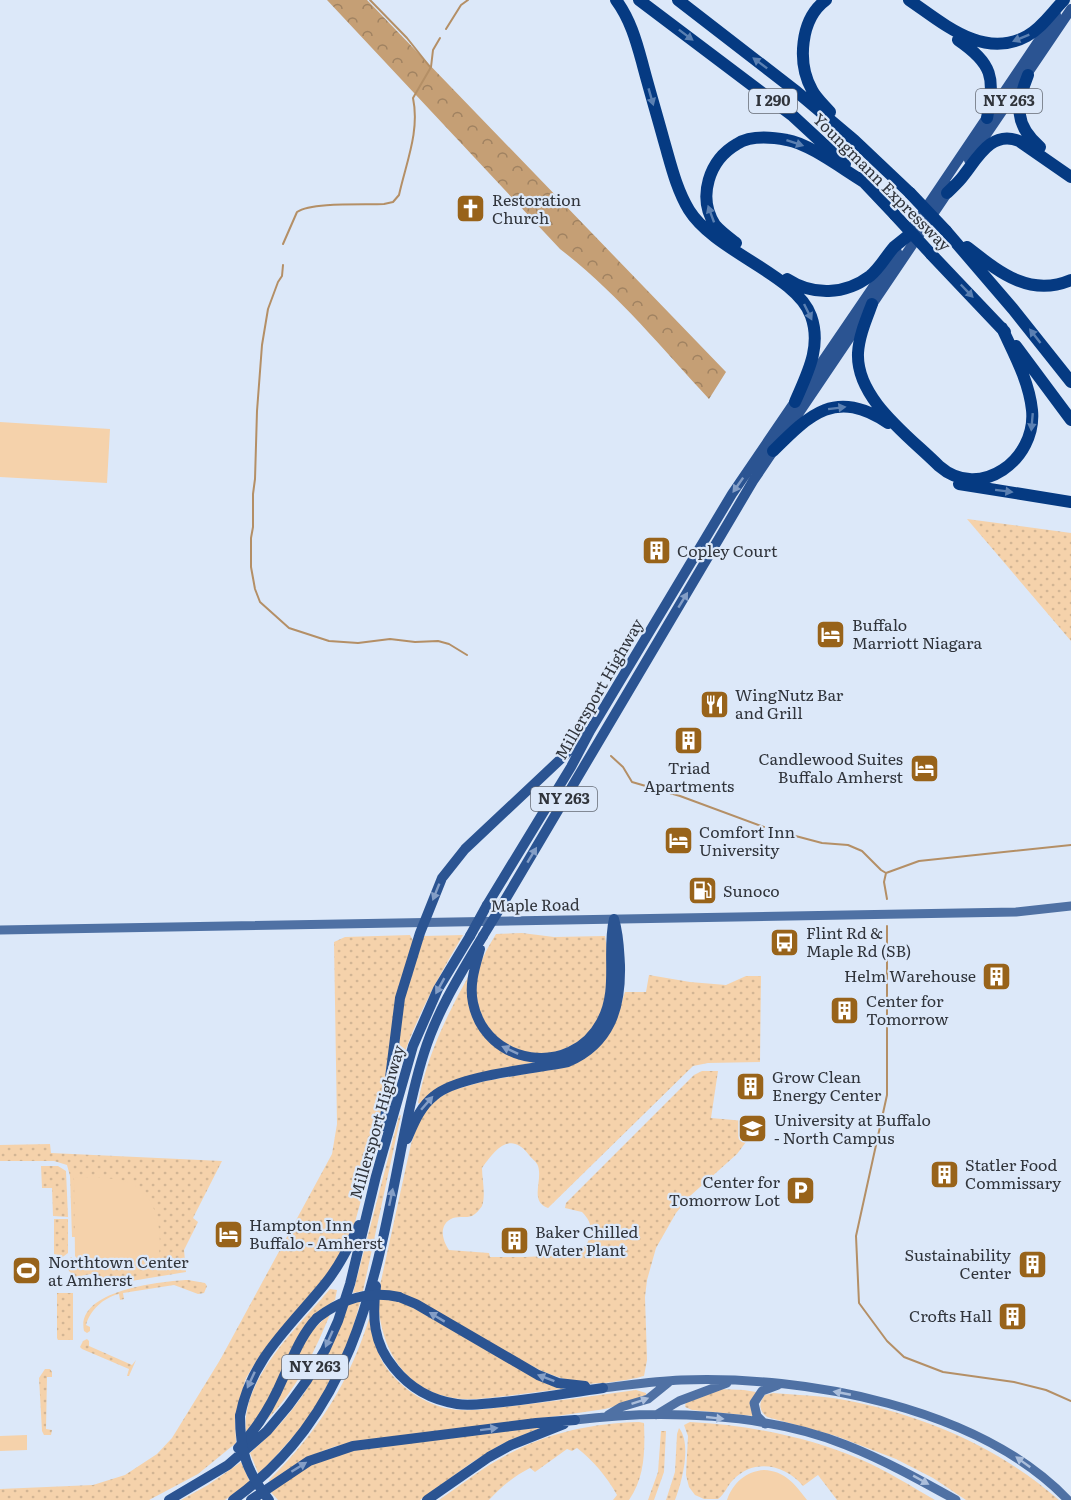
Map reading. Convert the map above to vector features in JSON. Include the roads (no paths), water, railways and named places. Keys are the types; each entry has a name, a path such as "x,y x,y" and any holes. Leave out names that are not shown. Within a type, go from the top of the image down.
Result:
{"highway":[{"path":"616,0 631,26 676,185 690,211 700,225 715,238 792,290 810,313 815,329 815,351 795,402"},
{"name":"Youngmann Expressway","path":"639,0 793,116 864,182 1002,328 1071,420"},
{"name":"Youngmann Expressway","path":"678,0 797,92 854,140 910,193 1013,309 1071,382"},
{"path":"826,0 810,20 803,43 806,70 812,90 854,140"},
{"path":"897,0 973,51 984,62 991,78 992,95 987,118"},
{"path":"909,0 961,36 973,41 992,44 1007,43 1026,37 1042,25 1065,0"},
{"path":"1028,75 1019,102 1019,115 1023,128 1030,139 1071,168"},
{"path":"864,182 799,143 759,137 738,143 722,156 712,170 706,198 714,222 720,231 796,285 810,290 825,292 841,290 857,284 871,275 893,248 909,235"},
{"path":"947,193 962,178 982,151 999,139 1012,138 1019,141 1071,177"},
{"path":"946,231 997,271 1023,283 1043,285 1071,280"},
{"path":"872,304 863,327 858,352 858,368 865,387 875,403 939,466 945,471 964,478 981,479 996,475 1008,468 1022,453 1030,435 1033,412 1028,387 1002,328"},
{"path":"773,451 812,415 823,410 846,406 877,415 888,423 930,466 956,483 1071,501"}],"main road":[{"name":"Millersport Highway","path":"169,1500 228,1465 267,1431 307,1380 325,1350 338,1321 350,1284 376,1176 413,1046 438,989 720,513 1065,0"},
{"name":"Millersport Highway","path":"233,1500 269,1472 313,1419 334,1387 354,1341 380,1250 407,1113 424,1051 448,996 748,489 1071,9"},
{"path":"376,1176 388,1106 400,998 442,878 465,849 565,755 601,714"},
{"name":"Maple Road","path":"0,930 1016,912 1071,906"},
{"path":"483,936 471,988 476,1014 488,1033 502,1047 530,1058 547,1059 580,1047 595,1033 602,1021 611,995 610,935 614,919"},
{"path":"400,1155 423,1107 444,1088 461,1081 568,1062 583,1056 597,1044 609,1025 620,995 619,935 614,919"},
{"path":"269,1500 247,1466 241,1446 240,1416 244,1396 256,1368 270,1348 326,1284 339,1265 369,1203"},
{"path":"380,1250 373,1315 379,1344 388,1361 420,1392 458,1404 473,1404 507,1402 670,1381 736,1380 784,1384 862,1397 908,1410 965,1431 1013,1455 1042,1476 1068,1500"},
{"path":"193,1486 231,1455 255,1429 273,1401 307,1329 317,1318 339,1303 353,1298 380,1294 399,1297 416,1304 538,1375 558,1383 603,1388"},
{"path":"656,1415 679,1401 736,1380"},
{"path":"606,1416 621,1407 648,1399 670,1381"},
{"path":"765,1424 758,1416 754,1403 762,1390 784,1384"},
{"path":"251,1500 309,1461 353,1446 536,1423 606,1416 656,1415 709,1417 800,1431 846,1445 895,1466 956,1500"},
{"path":"427,1500 497,1453 575,1420"}],"waterway":[{"path":"370,0 407,38 430,67"},
{"path":"446,29 461,5 468,0"},
{"path":"283,244 297,212 304,209 326,205 384,204 393,202 399,195 415,123 413,98 431,67 433,50 440,38"},
{"path":"283,265 282,276 268,309 262,345 257,411 251,567 260,602 289,628 329,641 358,643 390,639 415,642 438,641 449,644 467,655"},
{"path":"611,756 623,767 632,782 680,796 764,827"},
{"path":"788,834 822,843 848,845 862,851 886,873"},
{"path":"887,899 884,882 886,873 919,861 1071,845"},
{"path":"887,926 887,1095 856,1236 859,1303 887,1341 904,1357 943,1372 1014,1382 1046,1390 1071,1401"}],"place":[{"name":"Restoration Church","path":"471,209"},
{"name":"Copley Court","path":"656,551"},
{"name":"Buffalo Marriott Niagara","path":"831,634"},
{"name":"WingNutz Bar and Grill","path":"714,704"},
{"name":"Triad Apartments","path":"689,740"},
{"name":"Candlewood Suites Buffalo Amherst","path":"924,768"},
{"name":"Comfort Inn University","path":"678,841"},
{"name":"Sunoco","path":"702,891"},
{"name":"Flint Rd & Maple Rd (SB)","path":"785,942"},
{"name":"Helm Warehouse","path":"997,976"},
{"name":"Center for Tomorrow","path":"845,1010"},
{"name":"Grow Clean Energy Center","path":"751,1086"},
{"name":"University at Buffalo - North Campus","path":"753,1129"},
{"name":"Statler Food Commissary","path":"944,1174"},
{"name":"Center for Tomorrow Lot","path":"801,1191"},
{"name":"Hampton Inn Buffalo - Amherst","path":"228,1234"},
{"name":"Baker Chilled Water Plant","path":"514,1241"},
{"name":"Sustainability Center","path":"1032,1264"},
{"name":"Northtown Center at Amherst","path":"27,1271"},
{"name":"Crofts Hall","path":"1013,1316"}]}
